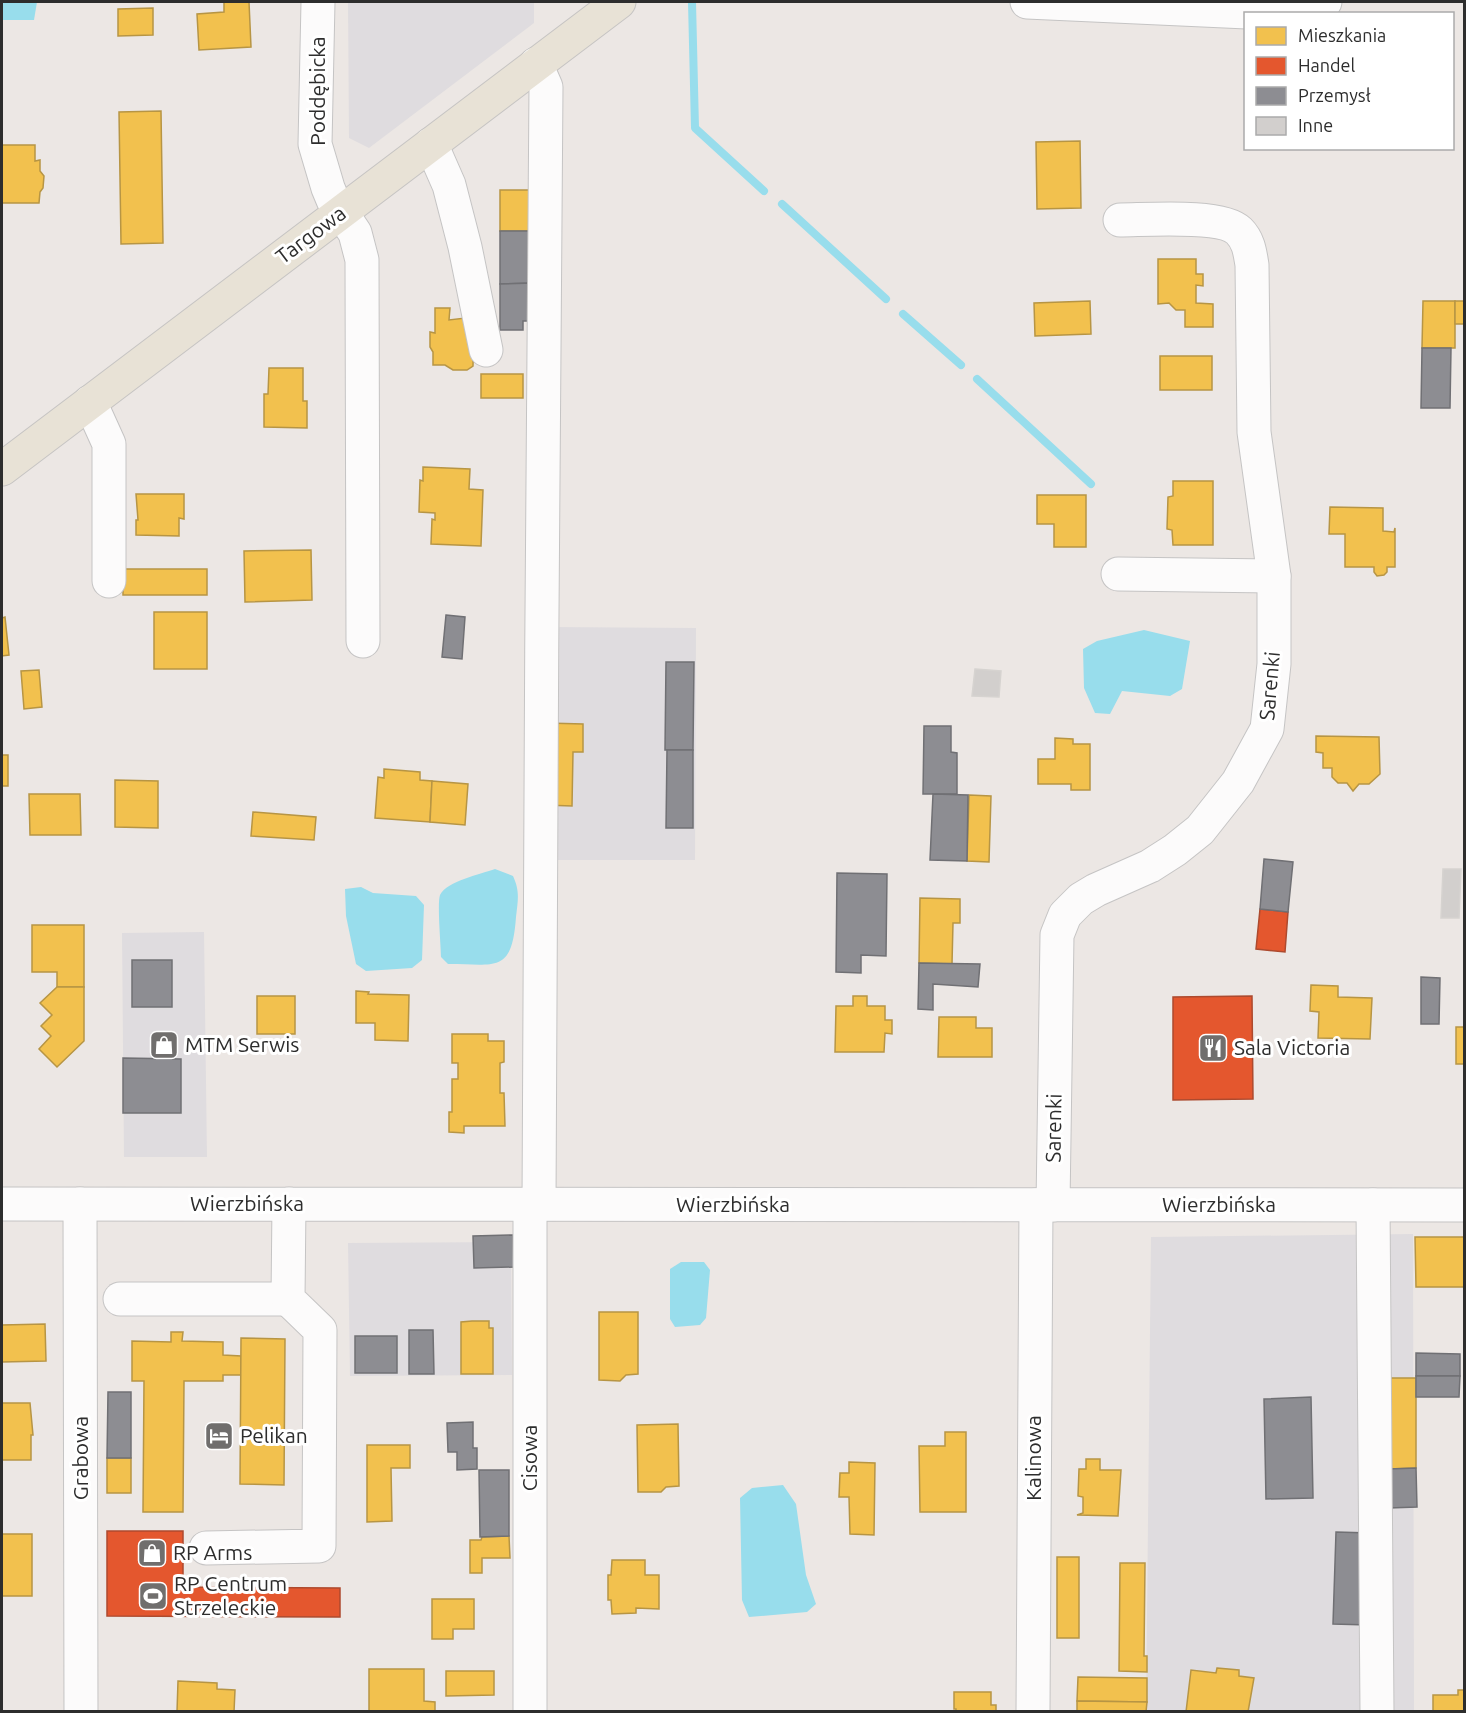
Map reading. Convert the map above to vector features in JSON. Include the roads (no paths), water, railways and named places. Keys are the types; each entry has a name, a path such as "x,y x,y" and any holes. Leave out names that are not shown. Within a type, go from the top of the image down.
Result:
{"main road":[{"name":"Targowa","path":"2,468 619,2"}],"street":[{"name":"Poddębicka","path":"318,2 315,144 328,188 355,233 362,260 363,641"},
{"path":"1027,2 1247,12"},
{"path":"1302,12 1325,2"},
{"name":"Cisowa","path":"530,1712 534,1205 544,626 546,87 536,64"},
{"path":"431,144 452,195 486,350"},
{"name":"Sarenki","path":"1045,1205 1057,935 1065,915 1081,899 1150,866 1200,830 1239,782 1267,729 1274,664 1274,576 1254,432 1252,265 1249,246 1241,232 1235,227 1216,221 1120,220"},
{"path":"90,402 109,444 109,581"},
{"path":"1118,574 1274,576"},
{"name":"Wierzbińska","path":"2,1204 1464,1205"},
{"name":"Grabowa","path":"80,1204 81,1712"},
{"path":"288,1299 289,1204"},
{"name":"Kalinowa","path":"1033,1712 1045,1205"},
{"path":"1373,1205 1377,1712"},
{"path":"120,1299 288,1299 320,1330 319,1546 206,1548"}],"water":[{"path":"2,2 37,2 34,20 2,20"},
{"path":"1144,630 1190,641 1182,689 1170,696 1122,691 1110,714 1095,713 1084,688 1083,649 1097,641"},
{"path":"495,869 513,876 517,886 514,935 510,948 505,957 498,962 478,965 448,964 441,957 440,895 457,882"},
{"path":"361,887 373,893 416,896 424,905 422,960 412,968 366,971 356,964 346,916 345,889"},
{"path":"681,1262 704,1262 710,1270 706,1318 700,1325 675,1327 670,1319 670,1269"},
{"path":"783,1485 796,1504 806,1575 816,1604 807,1612 749,1617 742,1600 740,1498 752,1488"}],"waterway":[{"path":"692,2 695,128 764,191"},
{"path":"782,204 886,299"},
{"path":"903,314 961,365"},
{"path":"977,379 1091,484"}],"place":[{"name":"MTM Serwis","path":"164,1045"},
{"name":"Sala Victoria","path":"1213,1048"},
{"name":"Pelikan","path":"219,1436"},
{"name":"RP Arms","path":"152,1553"},
{"name":"RP Centrum Strzeleckie","path":"153,1596"}]}
